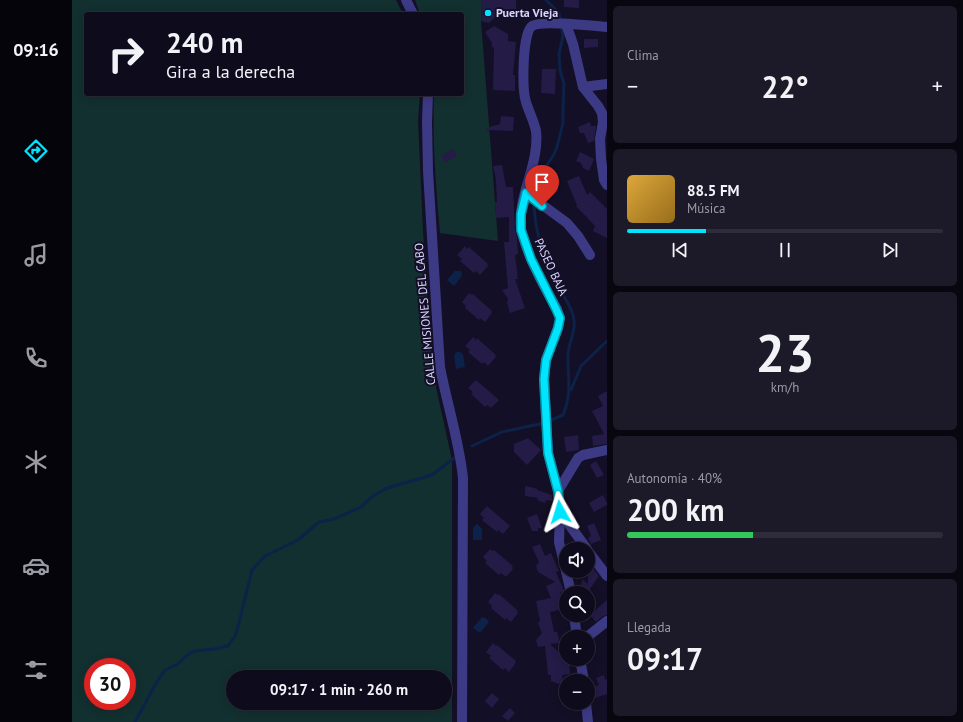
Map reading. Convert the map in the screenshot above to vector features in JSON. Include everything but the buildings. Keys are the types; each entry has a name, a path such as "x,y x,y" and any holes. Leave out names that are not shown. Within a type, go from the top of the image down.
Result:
{"street":[{"path":"407,1 412,12"},
{"name":"PASEO BAJA","path":"559,542 560,512 558,491 548,453 544,379 546,360 558,328 560,318 531,259 521,230 521,214 536,149 536,130 525,102 523,85 524,53 528,30 531,26 536,24 607,26"},
{"path":"566,24 573,44 583,87 602,113 603,122 600,139 601,159 604,180 607,185"},
{"path":"583,87 607,84"},
{"name":"CALLE MISIONES DEL CABO","path":"428,96 428,171 439,354 444,389 460,454 463,478 462,722"},
{"path":"526,193 567,223 578,236 590,255"},
{"path":"558,491 578,458 583,455 607,450"},
{"path":"560,512 581,542"},
{"path":"595,560 607,576"},
{"path":"595,631 607,621"},
{"path":"587,710 588,722"}],"green space":[{"path":"72,0 396,0 402,12 84,12 84,96 420,96 418,121 430,338 436,387 452,460 452,670 226,670 226,710 452,710 452,722 72,722"},
{"path":"415,0 482,0 481,21 498,241 440,233 434,146 434,96 464,96 464,12 419,12"}],"water":[{"path":"455,271 461,271 462,276 454,286 447,280"},
{"path":"458,351 463,354 465,367 456,369 454,355"},
{"path":"477,524 482,529 482,540 473,540 473,528"},
{"path":"482,617 486,618 489,622 480,633 473,628"}],"waterway":[{"path":"536,197 541,174 557,147 563,123 564,84 560,70 559,54 563,36 559,13 546,0"},
{"path":"534,202 536,225 542,247 574,320 574,330 568,353 568,400 563,415 549,421"},
{"path":"571,390 581,366 607,341"},
{"path":"472,446 502,432 544,423"},
{"path":"135,722 156,683 165,670 178,664 194,651 228,646 235,636 252,570 265,556 298,540 319,522 334,519 361,507 373,496 387,488 432,475 454,458"}],"place":[{"name":"Puerta Vieja","path":"488,13"}],"route":[{"path":"542,206 526,193 521,214 521,230 531,259 560,318 558,328 546,360 544,379 548,453 558,491 560,512"}]}
